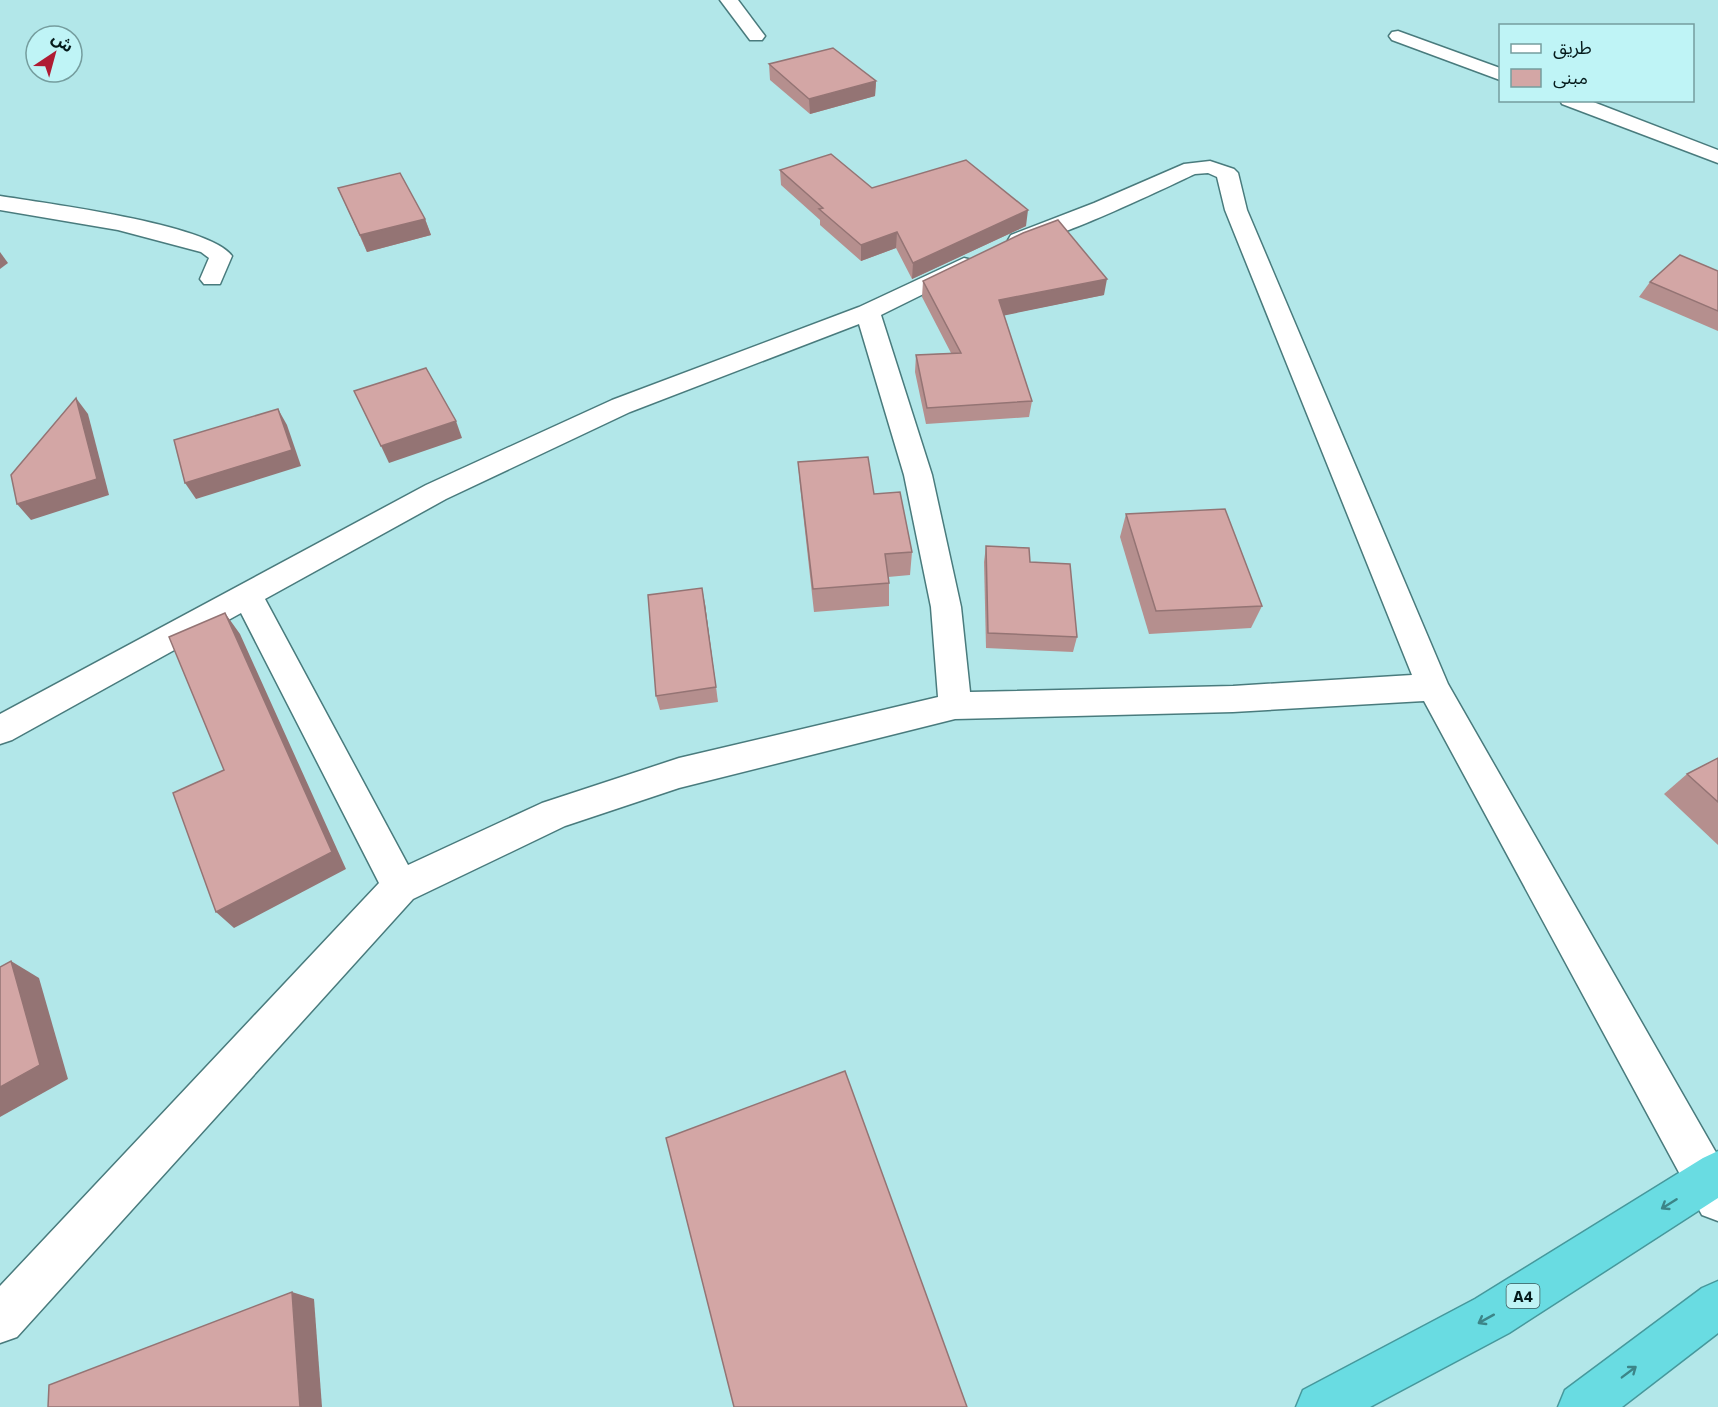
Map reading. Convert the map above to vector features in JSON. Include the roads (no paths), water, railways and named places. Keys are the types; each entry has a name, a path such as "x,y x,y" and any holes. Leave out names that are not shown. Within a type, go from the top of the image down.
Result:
{"highway":[{"name":"A4","path":"1320,1407 1492,1316 1714,1184"},
{"path":"1582,1407 1718,1304"}],"street":[{"path":"729,0 756,36"},
{"path":"1398,36 1499,74"},
{"path":"1574,102 1718,157"},
{"path":"0,730 436,492 621,406 868,312 1012,242 1102,208 1191,168 1210,167 1227,173 1236,210 1433,687 1714,1184"},
{"path":"0,203 75,214 192,239 216,248 221,256 212,279"},
{"path":"868,312 918,475 946,607 955,706"},
{"path":"248,596 400,887"},
{"path":"0,1320 400,887 555,814 668,777 955,706 1233,699 1433,687"}]}
